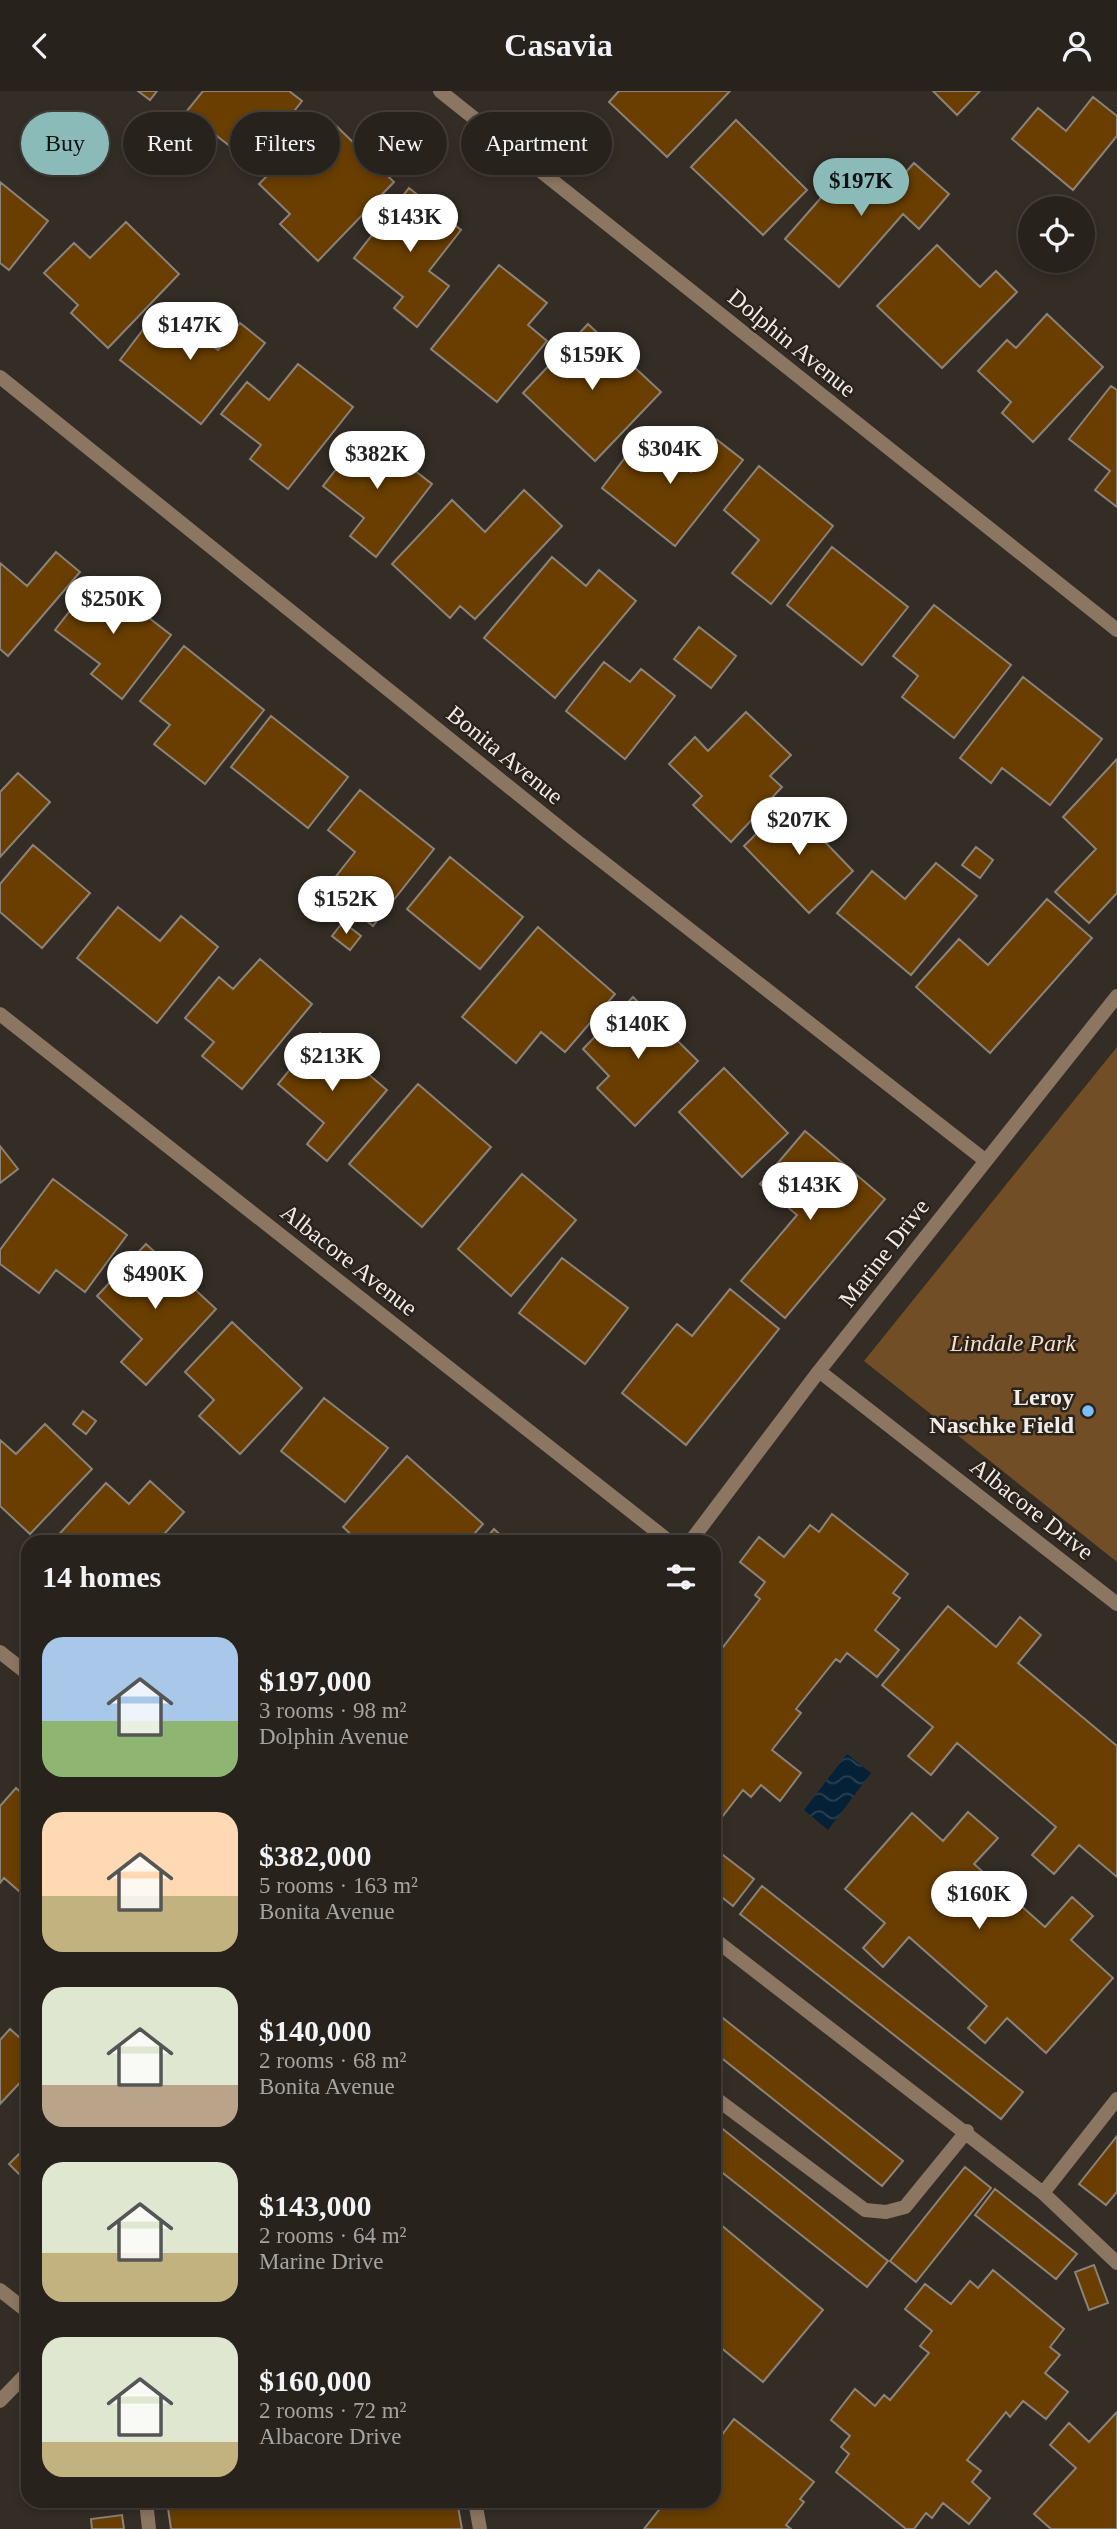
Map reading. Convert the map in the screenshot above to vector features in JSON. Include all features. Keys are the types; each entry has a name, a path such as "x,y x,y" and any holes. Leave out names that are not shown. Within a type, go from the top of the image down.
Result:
{"street":[{"name":"Dolphin Avenue","path":"440,91 1117,630"},
{"name":"Bonita Avenue","path":"0,377 559,828 986,1161"},
{"name":"Marine Drive","path":"695,1535 819,1371 1117,996"},
{"name":"Albacore Avenue","path":"0,1014 661,1535"},
{"name":"Albacore Drive","path":"819,1371 1117,1604"},
{"path":"0,1652 21,1668"},
{"path":"721,1944 967,2131 1043,2193 1117,2263"},
{"path":"1043,2193 1117,2099"},
{"path":"721,2102 865,2210 886,2212 905,2207 967,2131"},
{"path":"0,2290 21,2306"},
{"path":"0,2401 21,2379"},
{"path":"147,2508 149,2529"},
{"path":"476,2508 480,2529"}],"green space":[{"name":"Lindale Park","path":"1117,1047 1117,1562 864,1361"}],"water":[{"path":"847,1754 871,1773 828,1830 804,1810"}],"building":[{"path":"138,91 157,91 150,100"},
{"path":"203,91 289,91 302,101 293,112 230,112 230,146 216,135 216,112 186,112"},
{"path":"619,91 730,91 667,157 609,102"},
{"path":"933,91 980,91 957,115"},
{"path":"1093,97 1117,116 1117,136 1073,190 1012,139 1038,108 1066,131"},
{"path":"736,120 807,190 763,235 691,167"},
{"path":"340,130 354,143 354,175 387,175 394,182 318,261 280,224 290,214 259,184 268,175 340,175"},
{"path":"853,161 888,192 914,163 949,194 919,229 903,214 839,287 785,239"},
{"path":"0,182 48,221 9,270 0,263"},
{"path":"409,188 461,230 429,271 449,286 417,327 394,308 403,297 354,258"},
{"path":"126,222 179,274 108,348 71,313 78,305 44,273 74,243 90,258"},
{"path":"937,245 980,287 996,271 1017,292 942,368 877,306"},
{"path":"499,265 547,303 528,325 547,341 497,402 431,349"},
{"path":"161,306 218,350 240,323 265,343 201,424 120,360"},
{"path":"1047,314 1103,367 1033,442 1002,413 1011,402 978,371 1007,340 1016,348"},
{"path":"588,324 661,392 595,461 523,393"},
{"path":"298,364 353,407 288,489 250,459 261,445 221,414 247,382 269,400"},
{"path":"1111,386 1117,390 1117,507 1095,490 1110,471 1069,439"},
{"path":"365,432 432,484 376,557 350,536 364,518 323,486"},
{"path":"643,434 691,472 716,439 743,460 675,546 602,488"},
{"path":"759,466 833,526 771,604 732,573 759,540 724,510"},
{"path":"524,490 562,526 475,619 460,606 450,618 392,564 452,500 485,532"},
{"path":"832,547 908,607 862,665 787,605"},
{"path":"56,552 80,572 8,656 0,649 0,563 27,586"},
{"path":"552,557 586,586 599,570 636,601 555,698 484,638"},
{"path":"96,577 171,635 122,699 91,674 100,664 55,630"},
{"path":"934,605 1011,665 954,738 902,697 918,676 893,656"},
{"path":"699,627 736,656 711,688 674,659"},
{"path":"184,646 264,710 205,784 154,744 170,725 140,701"},
{"path":"604,662 630,682 641,669 675,696 625,759 566,711"},
{"path":"1023,677 1102,739 1050,805 1002,768 991,783 960,758"},
{"path":"746,712 791,755 770,776 782,787 731,842 693,805 702,796 669,764 695,737 708,751"},
{"path":"271,716 348,777 308,828 231,767"},
{"path":"1117,759 1117,893 1089,923 1055,892 1096,849 1063,817"},
{"path":"18,773 50,802 0,857 0,792"},
{"path":"360,790 434,849 373,926 326,889 355,852 328,830"},
{"path":"791,800 827,838 824,841 853,871 809,913 744,846"},
{"path":"33,845 90,893 42,948 0,912 0,884"},
{"path":"976,847 993,860 980,878 962,865"},
{"path":"450,857 523,917 480,969 407,909"},
{"path":"936,863 977,896 911,975 837,913 872,871 905,899"},
{"path":"1047,899 1092,938 990,1053 916,987 959,939 988,965"},
{"path":"118,907 160,941 181,916 218,947 157,1023 77,958"},
{"path":"343,922 361,936 350,950 332,936"},
{"path":"538,927 615,994 565,1052 541,1032 516,1063 462,1017"},
{"path":"260,959 312,1004 242,1089 202,1056 214,1042 185,1018 219,977 233,989"},
{"path":"633,997 698,1061 635,1126 597,1088 609,1076 583,1049"},
{"path":"320,1033 387,1090 327,1161 307,1144 324,1123 278,1084"},
{"path":"724,1068 788,1133 742,1177 679,1112"},
{"path":"418,1084 491,1147 422,1227 349,1164"},
{"path":"805,1131 885,1199 785,1318 741,1281 797,1215 760,1184"},
{"path":"0,1146 18,1169 0,1183"},
{"path":"522,1174 576,1220 511,1296 458,1249"},
{"path":"53,1179 127,1235 85,1292 56,1270 39,1293 0,1264 0,1250"},
{"path":"146,1244 216,1309 146,1385 121,1362 142,1339 97,1296"},
{"path":"562,1258 628,1308 585,1364 519,1313"},
{"path":"730,1289 779,1329 686,1445 622,1393 677,1324 692,1336"},
{"path":"232,1322 302,1388 240,1454 199,1416 214,1400 185,1372"},
{"path":"324,1398 388,1448 345,1502 281,1451"},
{"path":"83,1411 96,1421 86,1434 73,1424"},
{"path":"45,1424 92,1469 30,1534 0,1506 0,1440 16,1454"},
{"path":"407,1456 483,1524 473,1535 352,1535 343,1527"},
{"path":"150,1481 184,1512 163,1535 58,1535 106,1483 129,1504"},
{"path":"832,1514 908,1574 893,1593 900,1598 875,1630 899,1650 877,1677 847,1653 840,1662 836,1659 796,1709 801,1713 772,1750 801,1773 780,1801 761,1785 751,1797 743,1790 722,1817 721,1645 723,1647 760,1599 755,1595 765,1582 740,1562 759,1537 784,1557 810,1525 819,1532"},
{"path":"494,1529 500,1535 489,1535"},
{"path":"948,1606 996,1647 1020,1617 1041,1635 1018,1663 1117,1746 1117,1877 1079,1845 1054,1874 1032,1855 1056,1827 957,1743 931,1775 908,1756 933,1727 882,1685"},
{"path":"16,1788 21,1793 21,1893 4,1878 0,1883 0,1806"},
{"path":"968,1812 998,1838 974,1864 1045,1927 1072,1897 1093,1916 1071,1940 1113,1978 1046,2053 1007,2018 985,2043 968,2028 987,2006 909,1937 883,1967 863,1948 885,1923 845,1889 912,1813 943,1841"},
{"path":"721,1853 754,1879 733,1906 721,1897"},
{"path":"762,1886 1023,2092 1001,2119 740,1914"},
{"path":"721,2017 903,2161 882,2186 721,2058"},
{"path":"10,2029 21,2039 21,2082 0,2104 0,2040"},
{"path":"721,2128 888,2261 867,2287 721,2172"},
{"path":"1117,2136 1117,2192 1106,2205 1079,2184"},
{"path":"21,2152 21,2176 9,2164"},
{"path":"965,2167 991,2188 916,2282 890,2261"},
{"path":"995,2189 1077,2254 1056,2279 975,2215"},
{"path":"721,2225 823,2310 763,2382 721,2348"},
{"path":"1094,2265 1108,2303 1089,2310 1075,2272"},
{"path":"993,2270 1064,2329 1050,2347 1060,2355 1045,2373 1068,2392 1046,2419 1023,2401 1010,2417 1006,2412 967,2460 981,2471 972,2482 990,2498 969,2524 943,2503 932,2518 926,2513 914,2529 906,2529 836,2472 849,2454 841,2447 850,2436 831,2420 855,2389 875,2406 884,2395 890,2400 929,2353 920,2346 932,2331 905,2309 925,2284 951,2304 970,2281 978,2288"},
{"path":"1117,2412 1117,2529 1051,2529 1034,2514 1076,2468 1050,2445 1069,2423 1089,2442"},
{"path":"734,2419 814,2482 800,2499 804,2502 786,2525 791,2529 644,2529 660,2508 721,2508 721,2436"},
{"path":"168,2508 458,2508 462,2529 171,2529"},
{"path":"122,2515 124,2529 92,2529 91,2519"}],"place":[{"name":"Leroy Naschke Field","path":"1088,1411"}]}
